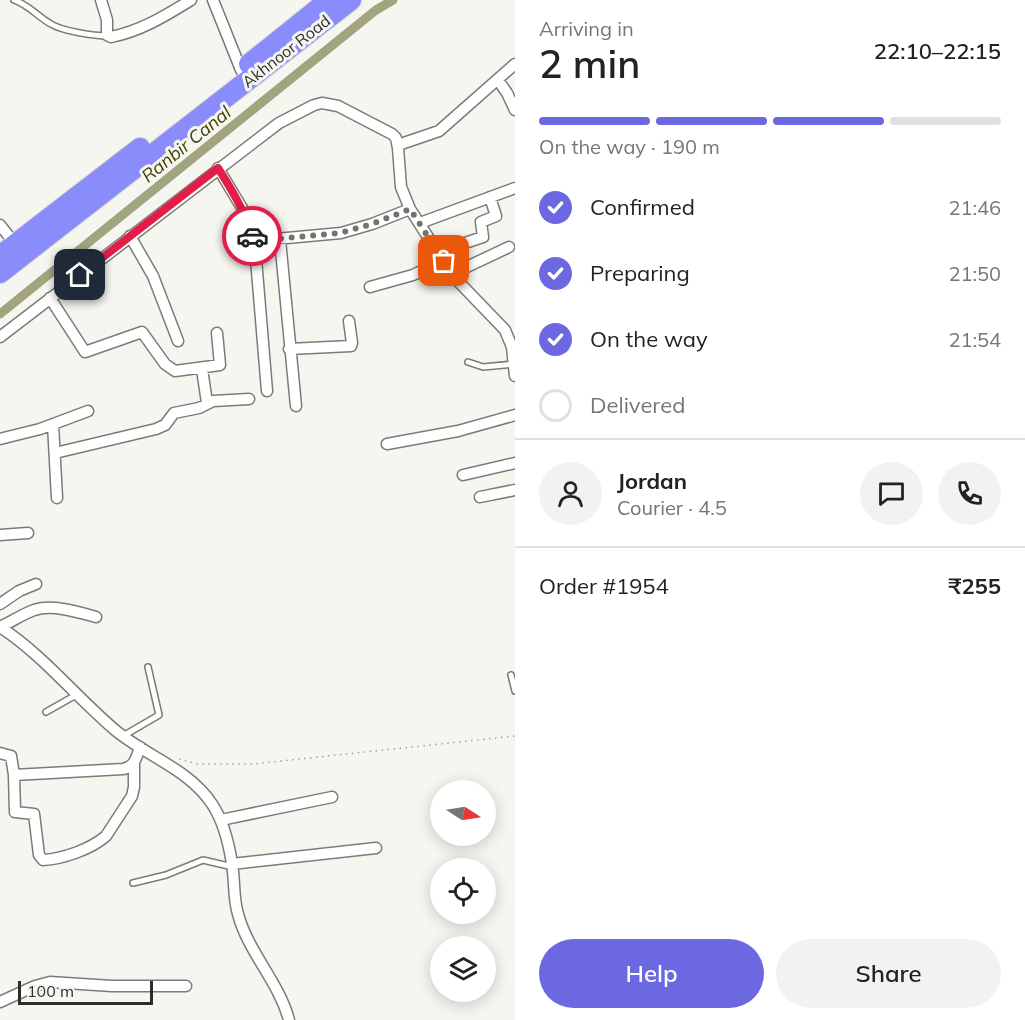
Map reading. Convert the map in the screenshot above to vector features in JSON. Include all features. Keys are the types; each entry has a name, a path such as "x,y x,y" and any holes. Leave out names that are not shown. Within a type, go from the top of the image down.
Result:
{"highway":[{"path":"0,273 12,252 329,0"},
{"name":"Akhnoor Road","path":"12,252 351,0"}],"street":[{"path":"101,0 108,36 138,30 191,0"},
{"path":"213,0 241,70"},
{"path":"398,145 439,131 515,64"},
{"path":"498,80 515,110"},
{"path":"0,337 279,123 322,103 338,106 388,130 396,138 401,187 410,209 452,274 511,333 515,371"},
{"path":"218,168 245,213 254,241 267,391"},
{"path":"420,223 515,188"},
{"path":"370,287 413,275 441,256 483,237 481,222 496,216 490,197"},
{"path":"254,241 340,233 372,224 410,209"},
{"path":"0,225 12,252"},
{"path":"130,236 153,276 178,341"},
{"path":"280,240 296,406"},
{"path":"452,274 509,247"},
{"path":"50,298 85,352 140,332 144,333 172,370 179,372 221,364 217,333"},
{"path":"290,349 351,346 349,321"},
{"path":"202,369 207,403"},
{"path":"55,453 156,429 167,424 174,413 200,408 207,403 249,399"},
{"path":"0,439 88,411"},
{"path":"387,444 458,431 515,415"},
{"path":"53,424 57,498"},
{"path":"463,475 515,463"},
{"path":"480,497 515,490"},
{"path":"0,535 28,533"},
{"path":"0,604 36,584"},
{"path":"96,617 72,611 42,608 0,627 29,649 76,695 123,736 171,766 202,791 221,819 232,866 236,906 241,923 279,994 289,1020"},
{"path":"0,753 11,756 15,812 34,814 39,855 41,860 47,860 81,850 106,836 132,796 134,764 140,747"},
{"path":"14,775 123,770 134,764"},
{"path":"221,819 332,797"},
{"path":"232,866 376,849"},
{"path":"0,1002 35,986 50,982 112,986 186,986"}],"lane":[{"path":"14,0 29,7 49,24 58,28 108,36"},
{"path":"468,362 483,367 515,371"},
{"path":"123,736 159,715 148,667"},
{"path":"512,675 515,691"},
{"path":"46,712 76,695"},
{"path":"133,884 166,876 202,860 232,866"}],"path":[{"path":"176,758 198,764 253,764 515,736"}],"waterway":[{"name":"Ranbir Canal","path":"0,314 376,10 393,0"}],"way so far":[{"path":"252,236 254,241 340,233 372,224 410,209 444,261"}],"route":[{"path":"80,275 218,168 245,213 252,236"}]}
